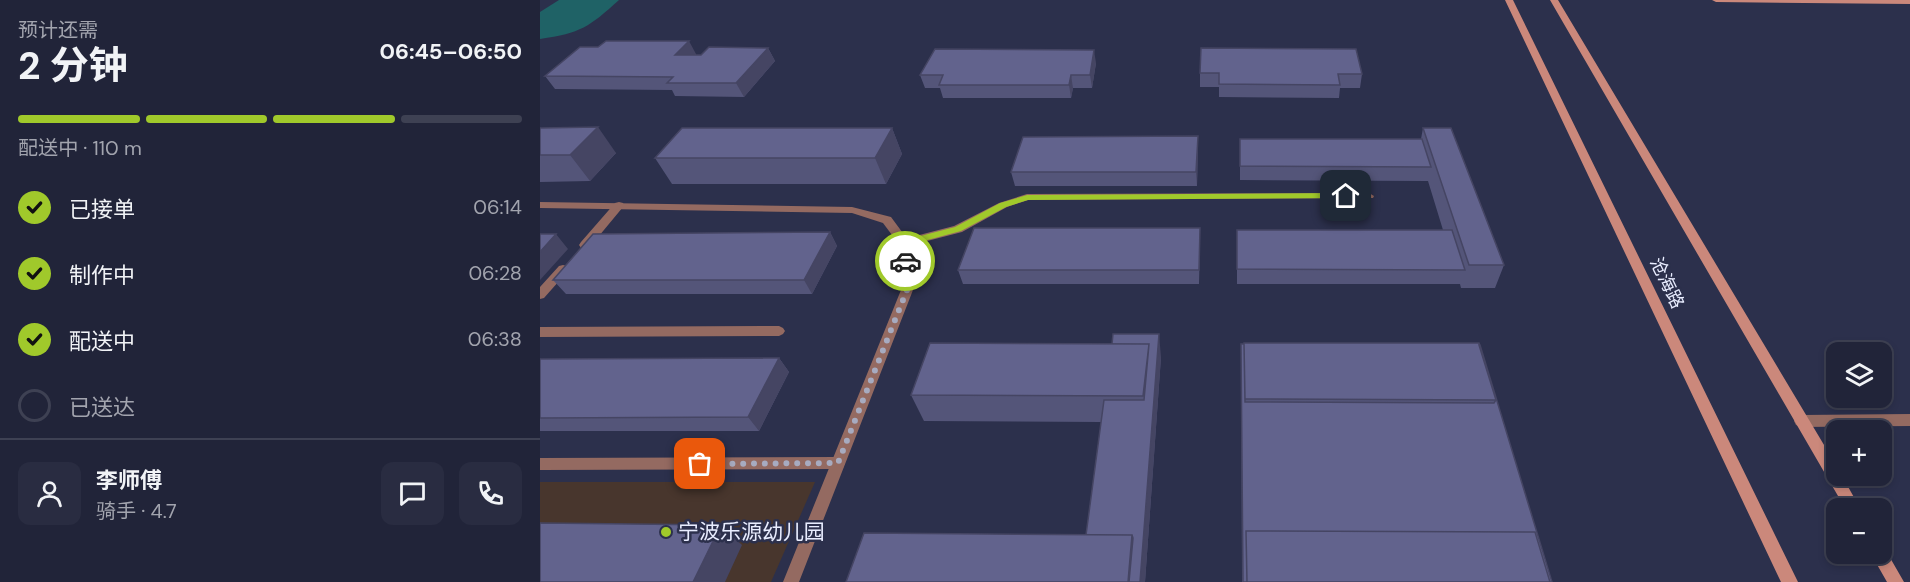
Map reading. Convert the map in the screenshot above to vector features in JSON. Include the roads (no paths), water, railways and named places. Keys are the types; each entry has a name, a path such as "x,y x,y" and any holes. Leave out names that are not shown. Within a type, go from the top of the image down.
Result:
{"main road":[{"name":"沧海路","path":"1509,0 1790,582"},
{"path":"1554,0 1846,498"},
{"path":"1716,0 1910,2"},
{"path":"1885,564 1896,582"}],"street":[{"path":"904,243 958,229 1003,205 1027,197 1369,196"},
{"path":"540,205 852,210 887,220 904,243 907,290 791,582"},
{"path":"540,295 620,205"},
{"path":"540,332 778,331"},
{"path":"1801,421 1910,420"},
{"path":"540,464 838,463"}],"place":[{"name":"宁波乐源幼儿园","path":"666,532"}]}
